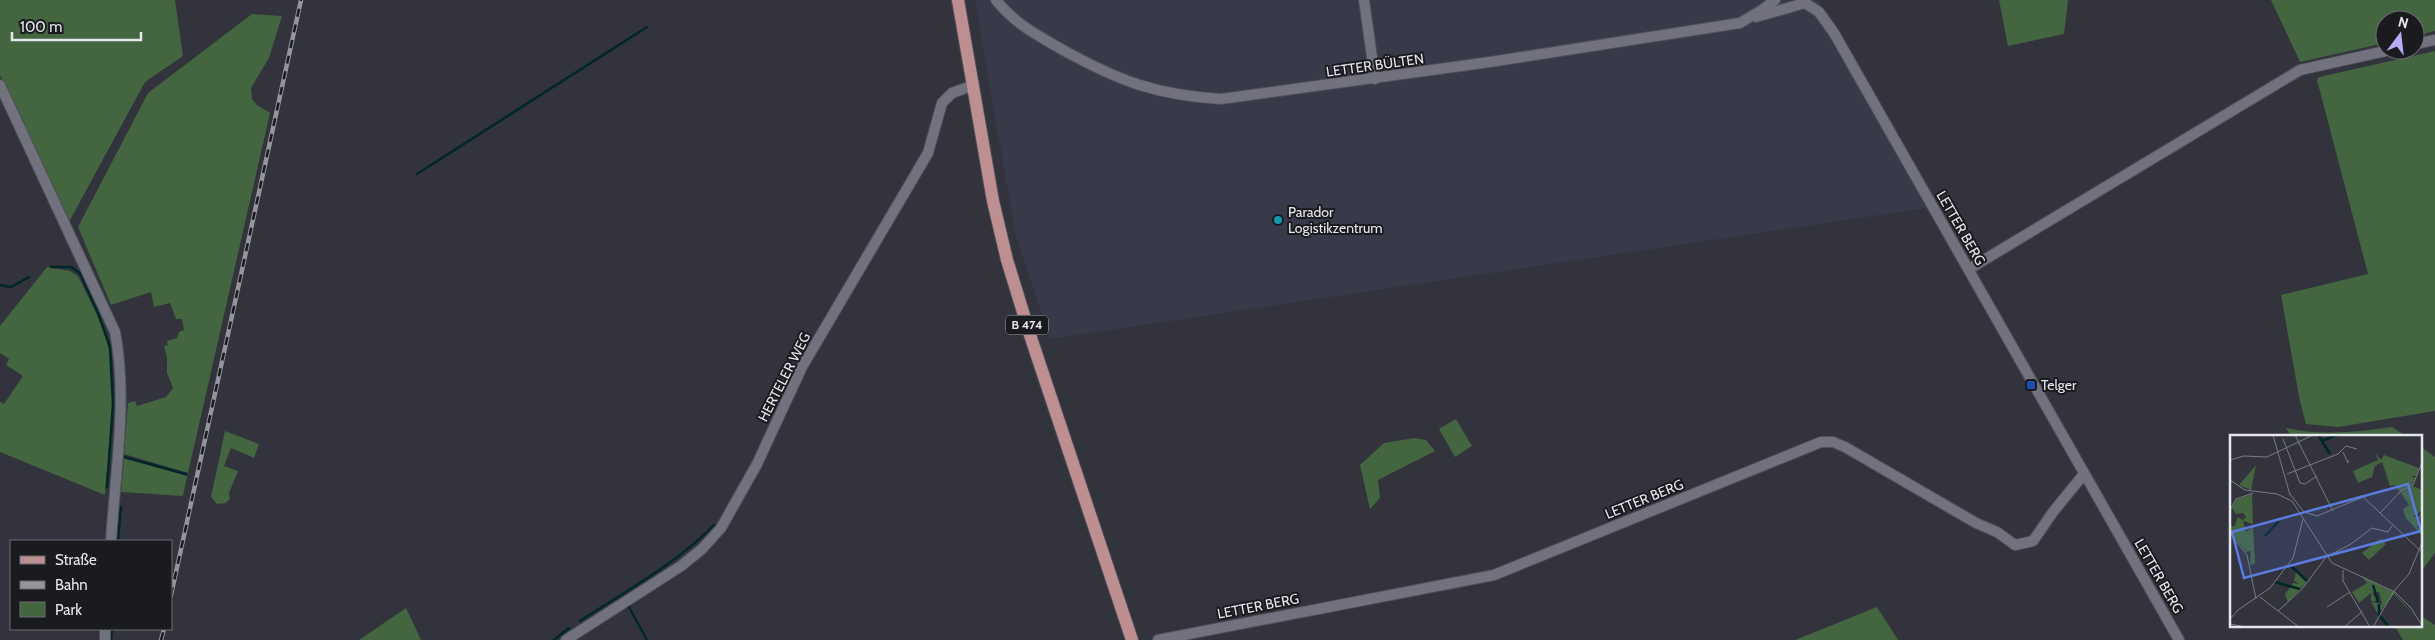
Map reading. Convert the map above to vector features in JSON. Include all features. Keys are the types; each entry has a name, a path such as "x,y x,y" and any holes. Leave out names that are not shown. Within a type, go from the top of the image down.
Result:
{"main road":[{"name":"B 474","path":"958,0 994,201 1014,285 1132,640"}],"street":[{"name":"LETTER BÜLTEN","path":"996,0 1007,14 1022,27 1104,72 1154,91 1187,97 1221,99 1375,79 1740,23 1774,0"},
{"path":"1364,0 1375,79"},
{"path":"1748,19 1805,2"},
{"name":"LETTER BERG","path":"1805,2 1819,12 1834,33 2179,640"},
{"path":"1968,269 2300,70 2375,53"},
{"path":"0,85 115,332 119,354 121,387 111,540"},
{"name":"HERTELER WEG","path":"566,640 681,566 702,549 721,528 757,464 802,367 928,154 942,103 952,93 974,85"},
{"name":"LETTER BERG","path":"1158,640 1494,575 1821,442 1834,442 1845,446 1976,523 1997,532 2015,545 2032,542 2053,512 2084,474"}],"shaded area":[{"path":"975,0 1820,0 1821,15 1926,208 1050,339 1015,232"}],"green space":[{"path":"0,0 175,0 183,56 145,82 69,222 0,75"},
{"path":"1999,0 2068,0 2064,34 2008,46"},
{"path":"2271,0 2435,0 2435,31 2425,34 2425,10 2375,10 2375,45 2300,62"},
{"path":"252,14 282,16 269,58 251,88 252,99 257,105 270,113 188,473 124,454 128,403 135,401 137,406 166,397 173,388 167,373 167,358 164,346 168,345 167,341 177,338 179,332 184,330 182,319 176,319 170,303 154,307 151,292 111,305 78,227 148,93"},
{"path":"2435,51 2435,411 2338,427 2306,424 2300,402 2281,295 2368,274 2317,80 2319,77 2395,60 2425,60 2425,53"},
{"path":"47,267 70,271 78,276 97,314 106,338 110,356 113,396 105,495 0,452 0,402 4,404 23,376 6,365 9,359 0,353 0,326"},
{"path":"1456,419 1472,446 1455,457 1439,429"},
{"path":"2392,427 2404,435 2290,435 2286,428 2326,433"},
{"path":"225,431 259,444 254,458 231,448 224,466 238,471 229,493 230,499 226,503 217,504 211,497"},
{"path":"1415,438 1426,440 1435,451 1378,480 1380,498 1370,509 1360,465 1384,443"},
{"path":"2422,448 2435,457 2435,553 2422,571"},
{"path":"124,458 187,476 183,496 121,492"},
{"path":"1877,607 1898,640 1795,640"},
{"path":"406,608 421,640 359,640"},
{"path":"2422,617 2435,625 2435,640 2403,640 2396,628 2422,628"}],"waterway":[{"path":"417,174 647,27"},
{"path":"51,267 71,267 80,273 98,313 110,347 113,404 107,487"},
{"path":"0,285 11,287 29,277"},
{"path":"124,457 186,474"},
{"path":"118,540 121,507"},
{"path":"580,621 667,565 714,525"},
{"path":"629,607 647,640"},
{"path":"554,640 569,628"},
{"path":"111,640 112,630"}],"railway":[{"path":"172,590 301,0"},
{"path":"161,640 164,630"}],"place":[{"name":"Parador Logistikzentrum","path":"1278,220"},
{"name":"Telger","path":"2031,385"}]}
